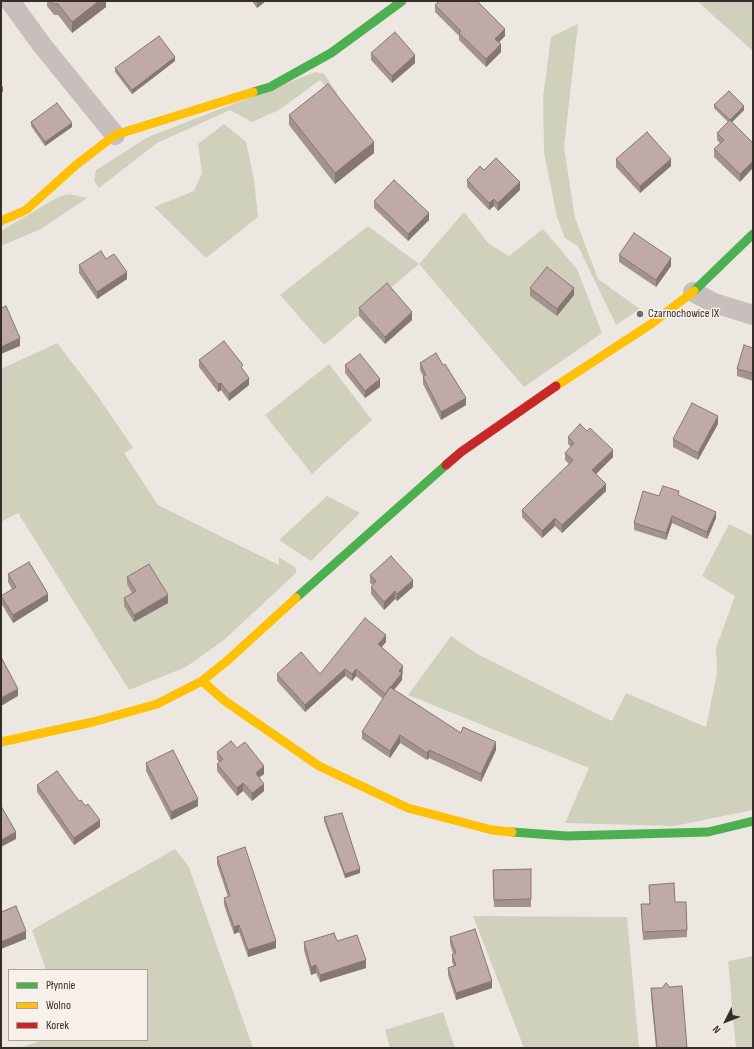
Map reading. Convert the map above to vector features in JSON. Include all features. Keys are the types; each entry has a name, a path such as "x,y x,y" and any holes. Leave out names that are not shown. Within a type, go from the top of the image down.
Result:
{"street":[{"path":"10,1 42,45 115,135"},
{"path":"1,221 26,210 76,166 115,135 270,87 330,53 402,1"},
{"path":"1,742 93,722 158,704 202,681 401,503 461,452 545,393 651,324 693,292 753,234"},
{"path":"693,292 714,303 753,315"},
{"path":"202,681 225,701 319,766 408,808 492,830 567,836 708,832 753,820"}],"green space":[{"path":"697,1 753,1 753,51"},
{"path":"578,24 564,147 575,218 598,279 640,309 616,325 578,246 565,238 557,217 544,153 543,98 551,37"},
{"path":"316,72 324,74 338,94 335,97 320,80 279,110 252,122 230,110 157,143 99,188 94,181 96,170 148,137"},
{"path":"224,124 246,142 254,179 258,217 206,258 154,207 194,191 202,173 198,144"},
{"path":"69,194 87,198 41,229 1,246 1,231 58,197"},
{"path":"464,212 489,244 509,256 543,229 577,269 602,333 524,387 419,264"},
{"path":"368,226 419,264 324,345 280,295"},
{"path":"57,343 97,395 133,448 124,453 158,505 279,565 279,557 296,568 296,573 224,640 186,667 129,690 18,513 1,522 1,369"},
{"path":"329,364 372,420 312,474 265,415"},
{"path":"327,496 360,513 311,561 279,540"},
{"path":"729,524 753,536 753,810 674,826 565,823 589,768 408,695 451,636 477,654 612,721 626,693 706,727 717,673 716,648 735,596 702,576"},
{"path":"175,849 189,867 253,1048 19,1048 40,1041 148,1041 148,969 46,969 32,930"},
{"path":"473,916 627,917 639,1048 524,1048"},
{"path":"753,956 753,1048 736,1048 728,961"},
{"path":"443,1012 455,1048 390,1048 385,1030"}],"building":[{"path":"51,1 99,1 72,22 58,4 54,4"},
{"path":"439,1 477,1 505,29 495,39 501,44 486,59 459,33 461,31 435,5"},
{"path":"395,32 415,55 392,76 371,53"},
{"path":"159,36 175,57 132,90 115,68"},
{"path":"328,84 374,142 335,173 289,115"},
{"path":"729,91 744,106 730,120 714,105"},
{"path":"57,103 72,123 45,142 31,122"},
{"path":"730,120 753,143 753,161 740,174 714,149 724,140 717,133"},
{"path":"647,132 671,159 640,186 616,159"},
{"path":"496,158 520,182 498,203 494,199 489,203 467,180 480,166 484,170"},
{"path":"394,180 429,213 408,234 374,201"},
{"path":"634,233 671,258 656,280 619,255"},
{"path":"101,251 106,259 114,254 127,272 97,292 79,265"},
{"path":"547,267 574,288 557,309 530,288"},
{"path":"387,283 412,312 385,337 359,308"},
{"path":"6,306 20,338 1,347 1,308"},
{"path":"224,341 243,365 241,367 249,378 229,394 221,383 218,384 199,360"},
{"path":"744,345 753,348 753,373 737,369"},
{"path":"436,353 443,365 445,364 466,398 441,412 423,377 426,375 420,363"},
{"path":"360,354 380,379 365,391 345,365"},
{"path":"692,403 718,416 698,453 673,439"},
{"path":"580,424 587,431 590,428 613,450 592,470 606,484 562,525 555,518 542,531 522,510 573,460 565,453 574,443 568,437"},
{"path":"663,486 679,491 678,495 716,512 707,532 672,516 666,533 634,523 643,491 659,496"},
{"path":"391,556 413,580 397,594 395,591 384,602 371,587 376,581 370,575"},
{"path":"29,562 48,594 13,615 1,596 16,587 8,574"},
{"path":"149,564 168,595 134,615 124,598 136,591 127,577"},
{"path":"365,618 386,635 378,644 403,666 399,671 402,673 385,694 356,669 352,674 345,669 305,705 277,674 301,652 320,674"},
{"path":"1,657 18,689 1,698"},
{"path":"390,687 461,733 463,727 496,742 481,774 429,750 427,753 400,735 390,751 362,732"},
{"path":"231,741 237,748 245,742 264,766 256,773 264,784 252,793 243,783 237,788 217,764 223,759 217,752"},
{"path":"173,750 198,799 171,812 146,763"},
{"path":"57,771 79,801 81,800 85,806 88,804 100,820 74,838 37,785"},
{"path":"1,806 16,832 1,840"},
{"path":"342,813 360,869 345,874 324,817"},
{"path":"245,847 276,941 248,950 239,925 234,927 224,898 230,896 217,857"},
{"path":"531,869 531,899 494,900 493,870"},
{"path":"674,883 675,902 686,902 687,930 643,932 641,904 650,904 649,885"},
{"path":"16,906 26,931 1,942 1,912"},
{"path":"475,929 492,981 456,993 448,968 456,965 452,955 456,953 450,937"},
{"path":"334,933 337,941 357,935 366,960 320,975 316,965 311,967 304,942"},
{"path":"666,983 670,987 682,986 687,1048 657,1048 651,988 662,988"}],"traffic: fast":[{"path":"253,92 270,87 331,53 402,1"},
{"path":"694,291 753,234"},
{"path":"296,598 446,465"},
{"path":"512,832 567,836 708,832 753,821"}],"traffic: slow":[{"path":"1,221 26,210 76,165 115,135 253,92"},
{"path":"556,386 651,324 694,291"},
{"path":"1,742 93,722 157,704 202,681 228,660 296,598"},
{"path":"202,681 225,701 319,766 408,808 492,830 512,832"}],"traffic: jam":[{"path":"446,465 461,452 556,386"}],"place":[{"name":"Czarnochowice IX","path":"640,314"}]}
